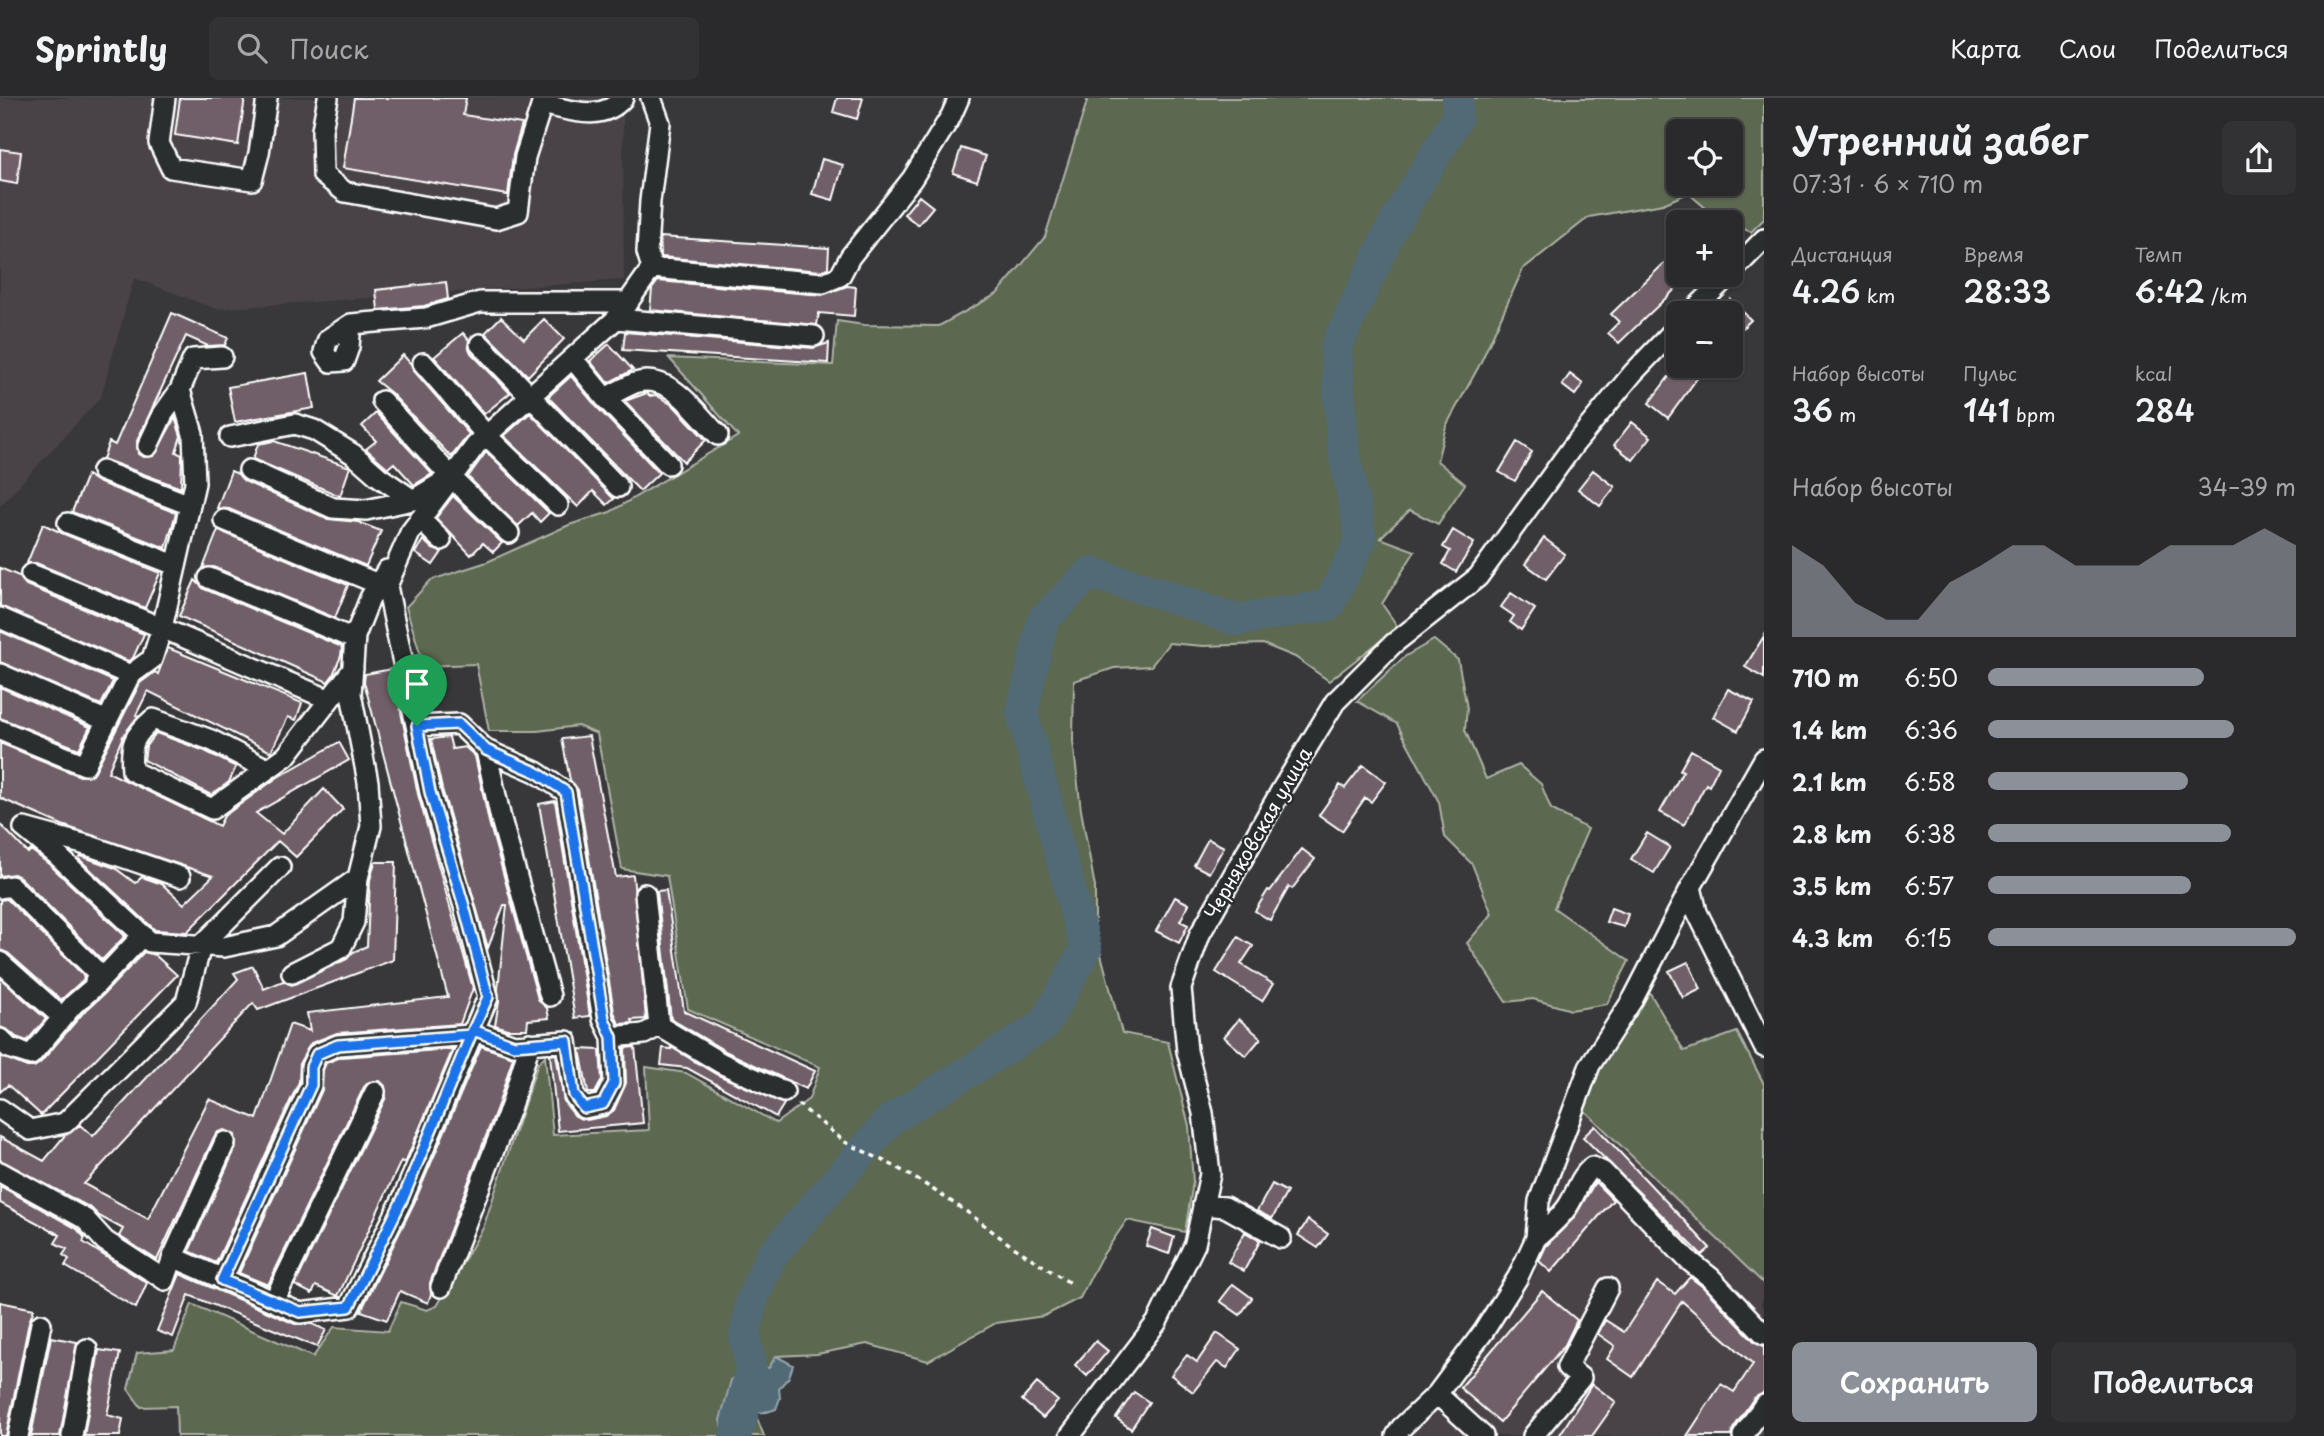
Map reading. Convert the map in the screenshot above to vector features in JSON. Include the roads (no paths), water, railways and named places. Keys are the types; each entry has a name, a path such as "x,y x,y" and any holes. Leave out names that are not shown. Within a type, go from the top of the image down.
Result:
{"street":[{"path":"165,98 159,143 171,167 252,180 267,98"},
{"path":"328,98 322,130 323,175 345,192 496,219 518,212 525,157 542,104 597,114 614,108 623,98"},
{"path":"292,973 341,948 354,922 358,878 371,826 368,782 351,694 354,639 370,598 415,526 476,445 616,319 652,268 648,252 650,201 660,123 651,98"},
{"path":"652,268 823,283 840,276 850,257 912,180 959,98"},
{"path":"1743,261 1764,239"},
{"path":"1703,301 1717,287"},
{"path":"351,324 426,318 480,302 629,302"},
{"path":"616,319 814,336"},
{"name":"Черняковская улица","path":"1070,1436 1157,1322 1195,1244 1210,1174 1203,1113 1187,1052 1181,988 1200,934 1335,702 1393,644 1478,577 1573,446 1633,373 1666,339"},
{"path":"480,344 618,486"},
{"path":"148,446 163,414 180,390 193,359 222,357"},
{"path":"573,359 605,398 668,464"},
{"path":"424,363 487,436 558,505"},
{"path":"605,398 636,383 652,381 670,387 718,435"},
{"path":"0,730 85,765 130,676 152,659 162,628 195,483 193,434 180,390"},
{"path":"382,401 451,477 509,533"},
{"path":"230,437 295,424 314,430 353,454 378,476 413,500"},
{"path":"249,470 333,508 366,510 413,500 451,477"},
{"path":"102,471 190,505"},
{"path":"224,520 379,584"},
{"path":"68,523 175,565"},
{"path":"415,526 441,540"},
{"path":"173,1257 300,1312 349,1307 403,1198 488,997 430,792 387,586 415,526"},
{"path":"31,574 129,612 328,699"},
{"path":"209,579 354,639"},
{"path":"0,618 130,676"},
{"path":"267,769 211,740 153,719 137,733 130,753 132,771 212,808 243,789 286,756 353,669"},
{"path":"0,674 107,720"},
{"path":"222,1280 311,1085 311,1067 317,1054 338,1045 472,1033 514,1045 567,1041 574,1095 584,1108 603,1104 614,1083 612,1037 604,1019 566,792 536,772 486,750 459,724 417,726"},
{"path":"486,750 501,819 550,996"},
{"path":"1396,1436 1437,1394 1484,1331 1518,1277 1536,1238 1539,1201 1590,1065 1633,999 1691,887 1764,759"},
{"path":"180,877 103,850 24,828 150,942 224,947 276,936 358,878"},
{"path":"0,1109 30,1130 65,1123 186,1002 201,946 280,867"},
{"path":"0,888 11,886 97,972 94,987"},
{"path":"1691,887 1697,912 1764,1047"},
{"path":"645,894 659,1026"},
{"path":"0,1039 9,1048 31,1055 62,1017 143,935"},
{"path":"0,962 62,1017"},
{"path":"612,1037 644,1034 659,1026"},
{"path":"659,1026 721,1063 784,1092"},
{"path":"441,1287 510,1106 530,1043"},
{"path":"274,1301 375,1091"},
{"path":"0,1172 85,1219 105,1241 165,1280 225,1142"},
{"path":"1536,1238 1568,1206 1583,1175 1592,1167 1603,1172 1764,1334"},
{"path":"1203,1205 1226,1207 1281,1238"},
{"path":"1533,1436 1581,1378 1567,1367 1608,1288"},
{"path":"18,1436 41,1324"},
{"path":"72,1436 87,1349"},
{"path":"1437,1394 1483,1436"},
{"path":"1743,1436 1764,1405"}],"water":[{"path":"776,1356 793,1365 789,1377 779,1388 780,1398 776,1409 753,1412 739,1408 738,1436 724,1436 720,1420 731,1380 744,1370 757,1366 769,1368"}],"waterway":[{"path":"735,1436 742,1417 751,1369 745,1336 752,1299 771,1256 890,1120 1044,1025 1086,949 1022,713 1043,620 1090,573 1160,593 1236,620 1329,605 1361,539 1343,446 1336,347 1391,229 1457,118 1458,98"}]}
